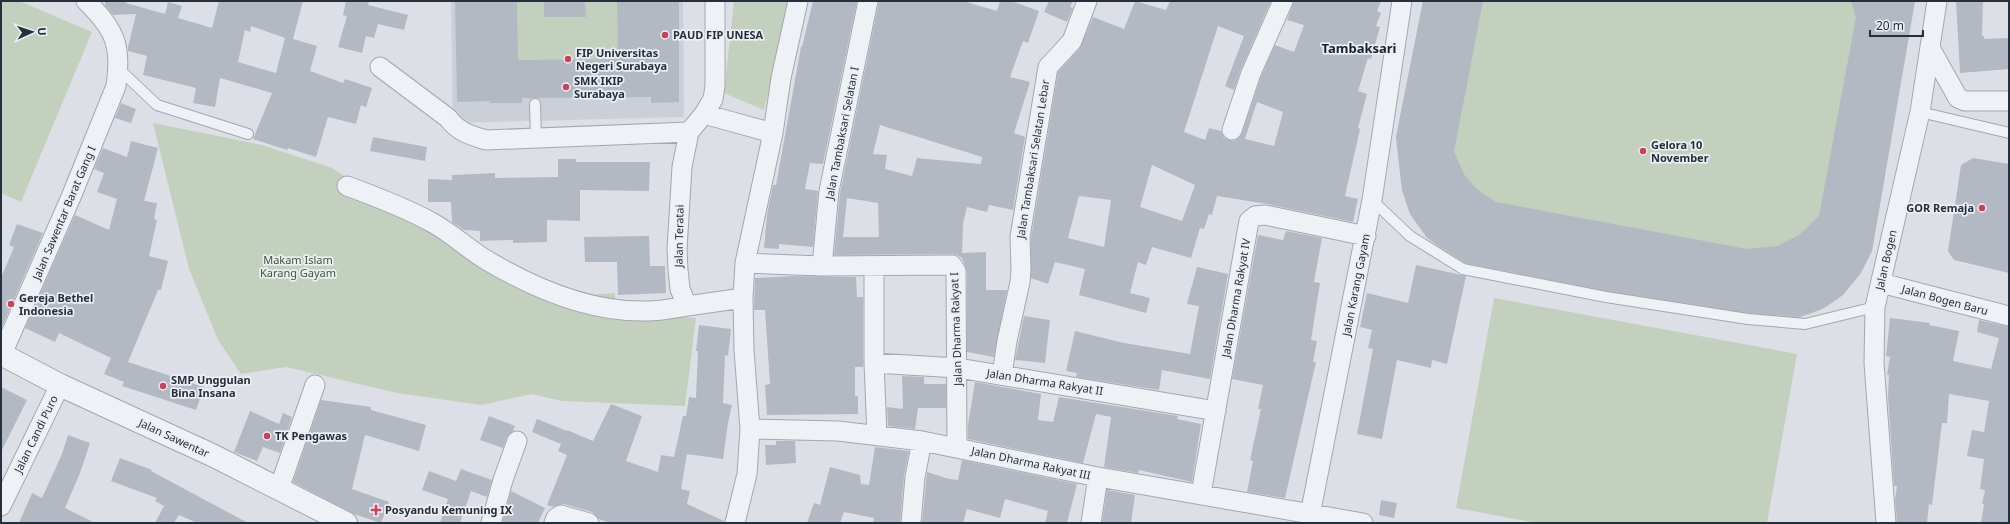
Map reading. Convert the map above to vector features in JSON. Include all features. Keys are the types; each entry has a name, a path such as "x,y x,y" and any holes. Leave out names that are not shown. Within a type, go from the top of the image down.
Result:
{"street":[{"name":"Jalan Sawentar Barat Gang I","path":"2,354 78,182 116,86 119,69 116,45 109,26 86,1"},
{"name":"Jalan Teratai","path":"687,306 680,289 678,248 682,167 690,132 713,99 715,86 715,1"},
{"path":"735,523 746,474 750,429 743,298 745,263 773,133 781,78 798,1"},
{"name":"Jalan Tambaksari Selatan I","path":"822,266 829,191 868,1"},
{"name":"Jalan Tambaksari Selatan Lebar","path":"1002,375 1007,341 1020,282 1020,237 1048,67 1072,41 1087,1"},
{"path":"1232,130 1251,73 1283,1"},
{"name":"Jalan Karang Gayam","path":"1310,515 1366,236 1402,1"},
{"name":"Jalan Bogen","path":"1886,523 1874,363 1875,308 1920,112 1937,1"},
{"path":"1930,48 1958,98 1965,100 2009,101"},
{"path":"380,67 448,118 455,127 467,135 486,140 690,132"},
{"path":"704,114 773,133"},
{"path":"347,186 403,208 435,224 482,257 517,277 577,300 631,310 649,311 743,298"},
{"name":"Jalan Dharma Rakyat IV","path":"1202,494 1248,226 1252,218 1259,215 1265,215 1366,236"},
{"name":"Jalan Dharma Rakyat I","path":"745,263 822,266 950,265 955,267 958,368 957,448"},
{"path":"874,266 874,363 877,435"},
{"name":"Jalan Bogen Baru","path":"1881,283 2009,316"},
{"name":"Jalan Sawentar","path":"2,354 60,384 214,456 346,523"},
{"name":"Jalan Dharma Rakyat II","path":"874,363 958,368 1216,411"},
{"name":"Jalan Candi Puro","path":"1,506 60,384"},
{"path":"278,489 316,385"},
{"name":"Jalan Dharma Rakyat III","path":"750,429 838,431 877,435 957,448 1098,477 1202,494 1310,515"},
{"path":"490,523 502,480 516,440"},
{"path":"911,523 913,488 922,442"},
{"path":"1091,523 1098,477"},
{"path":"554,523 556,518 561,515 589,523"},
{"path":"1310,515 1363,523"}],"lane":[{"path":"119,69 157,105 248,134"},
{"path":"535,104 536,139"},
{"path":"1920,112 2009,133"},
{"path":"1372,200 1410,236 1463,269 1606,297 1748,319 1805,324 1875,308"}],"shaded area":[{"name":"FIP Universitas Negeri Surabaya","path":"451,1 683,1 684,117 453,123"}],"green space":[{"path":"1,1 19,1 92,32 21,202 1,193"},
{"path":"517,1 544,1 544,17 585,17 585,1 617,1 618,59 518,60"},
{"path":"734,1 790,1 764,110 724,93"},
{"name":"Gelora 10 November","path":"1423,1 1915,1 1872,251 1866,263 1843,294 1822,309 1797,318 1766,320 1478,268 1452,257 1427,238 1410,214 1402,190 1396,137"},
{"name":"Makam Islam Karang Gayam","path":"153,123 262,145 332,168 385,202 552,298 615,293 615,311 696,318 685,406 562,401 532,394 481,405 397,393 286,367 241,374 218,340 189,269"},
{"path":"1494,298 1797,354 1767,523 1537,523 1456,508"}],"building":[{"path":"105,1 126,1 126,3 165,14 168,2 182,6 178,18 212,28 219,1 303,1 293,39 317,46 310,71 343,83 345,79 372,88 366,107 361,105 356,124 328,117 316,157 288,148 287,150 253,139 272,93 220,78 215,107 193,103 196,88 143,75 147,56 128,51 136,14 113,15 105,5","holes":["251,26 285,38 276,73 238,62 245,30 250,32"]},
{"path":"346,1 369,1 368,5 408,15 404,30 378,24 374,38 366,36 362,53 338,47 347,16 343,15"},
{"path":"455,1 517,1 518,60 618,59 617,1 679,1 679,102 651,103 651,97 522,98 522,103 490,103 490,101 457,102"},
{"path":"544,1 585,1 586,17 544,17"},
{"path":"813,1 857,1 823,164 810,163 805,189 818,191 813,247 779,244 779,249 764,248 767,215 773,185 776,185 801,47"},
{"path":"879,1 963,1 997,11 1000,1 1011,1 1039,11 1028,43 1023,41 1010,77 1030,82 1014,133 1025,137 1013,210 989,205 987,212 967,207 963,223 962,253 986,252 986,290 1007,290 994,357 967,352 967,271 962,258 952,254 834,255 840,193","holes":["880,125 982,157 981,164 917,158 912,176 885,169 887,155 873,154","847,198 878,203 879,237 843,237"]},
{"path":"1049,1 1073,1 1070,7 1073,8 1067,22 1044,12"},
{"path":"1135,1 1166,10 1170,1 1271,1 1241,69 1234,90 1225,86 1244,36 1218,26 1184,132 1205,140 1209,128 1221,131 1224,138 1234,141 1239,138 1242,133 1261,77 1275,45 1294,52 1304,25 1287,20 1294,1 1381,1 1377,11 1381,13 1376,26 1380,27 1371,59 1368,58 1358,91 1367,94 1358,128 1360,129 1345,196 1358,199 1353,222 1267,204 1217,196 1212,215 1209,214 1204,229 1200,228 1191,258 1152,247 1146,265 1138,262 1130,293 1150,298 1146,313 1079,295 1085,269 1055,262 1048,284 1031,278 1031,238 1058,72 1080,48 1093,17 1124,29","holes":["1257,102 1283,112 1274,146 1245,139","1152,165 1195,185 1182,221 1140,207","1079,196 1111,200 1104,247 1068,238"]},
{"path":"1423,1 1483,1 1454,152 1465,176 1478,190 1496,202 1747,249 1777,246 1799,235 1819,216 1856,17 1851,1 1915,1 1872,251 1861,273 1843,295 1824,308 1799,317 1749,313 1607,291 1465,263 1427,238 1410,214 1402,190 1396,137"},
{"path":"1956,1 1983,1 1982,36 1984,36 1984,39 2009,38 2009,69 1960,73"},
{"path":"121,103 136,109 131,123 115,118"},
{"path":"373,137 427,147 425,161 370,151"},
{"path":"131,141 158,148 144,201 157,203 154,219 157,220 149,256 168,261 161,290 158,290 128,362 204,387 196,410 122,386 124,382 104,374 111,358 59,333 55,342 25,328 75,215 109,230 117,199 97,192 104,173 94,169 103,148 127,157"},
{"name":"GOR Remaja","path":"1973,158 2009,164 2009,273 1954,260 1948,251 1961,165"},
{"path":"558,159 576,159 576,162 650,162 649,191 580,190 580,221 547,220 547,242 513,243 513,240 480,241 480,231 464,230 452,222 451,202 428,202 428,179 452,180 452,175 495,173 495,178 558,177"},
{"path":"17,224 43,233 1,329 1,278 14,247 9,245"},
{"path":"1286,231 1322,238 1314,282 1320,283 1311,340 1317,341 1313,362 1316,362 1285,498 1247,492 1253,461 1250,460 1261,409 1258,409 1263,385 1232,379 1258,235 1283,240"},
{"path":"649,236 650,266 665,266 666,293 618,295 617,262 585,262 584,237"},
{"path":"1416,265 1466,276 1447,364 1432,360 1431,368 1397,360 1382,439 1357,434 1373,349 1368,348 1372,330 1360,327 1367,293 1408,303"},
{"path":"1197,267 1228,274 1210,379 1162,370 1159,390 1076,377 1077,373 1066,371 1075,331 1124,343 1190,354 1199,306 1187,304"},
{"path":"793,276 856,277 857,297 863,297 863,367 855,367 855,396 858,396 858,414 767,415 765,385 770,384 765,310 754,310 755,278"},
{"path":"1024,316 1050,320 1045,363 1015,360"},
{"path":"1890,318 1930,323 1929,325 1959,331 1953,361 1991,369 1999,338 1977,332 1979,320 2009,327 2009,523 1981,523 1984,504 1982,504 1985,490 1980,489 1984,459 1967,456 1972,430 1984,432 1989,401 1949,394 1947,423 1942,423 1932,505 1929,504 1927,523 1897,523 1895,499 1897,486 1894,486 1888,397 1889,375 1887,375 1890,357 1886,356"},
{"path":"699,325 731,329 728,356 725,355 723,403 732,405 723,459 687,454 681,489 690,491 687,504 724,521 724,523 609,523 599,519 592,512 564,504 553,507 547,505 567,455 558,451 561,444 532,432 537,419 593,441 611,404 642,416 626,461 658,472 661,455 674,457 683,416 686,416 689,397 696,398 698,351 696,351"},
{"path":"902,376 924,377 924,384 946,384 946,408 918,408 915,429 888,426 887,407 903,409"},
{"path":"975,382 1041,394 1038,420 1053,422 1059,397 1178,416 1177,419 1201,424 1192,482 1139,470 1138,473 1104,467 1111,417 1096,414 1083,463 968,439 968,425"},
{"path":"1,387 27,400 1,452"},
{"path":"321,400 371,407 371,410 426,425 419,451 365,435 352,489 389,502 381,523 354,514 293,482"},
{"name":"TK Pengawas","path":"250,411 279,424 283,413 292,417 280,453 263,447 257,461 234,452"},
{"path":"489,416 515,426 513,431 507,437 503,448 480,440"},
{"path":"68,435 90,443 80,473 65,508 95,523 19,523 32,493 42,498 62,454"},
{"path":"776,441 795,441 796,463 766,465 765,445 776,445"},
{"path":"875,447 909,451 904,476 900,523 873,523 874,518 844,512 840,523 807,523 814,503 820,505 830,467 860,475 861,484 869,485"},
{"path":"120,458 152,470 151,471 248,523 197,523 179,515 174,523 155,523 164,506 155,501 157,498 111,481"},
{"path":"962,460 1077,484 1067,523 1045,523 1048,511 1005,499 1000,518 967,509 963,523 922,523 927,472 949,479 958,480"},
{"path":"461,469 492,480 487,497 471,491 460,523 440,523 448,499 422,490 429,471 456,481"},
{"path":"1107,490 1135,495 1131,523 1102,523"},
{"path":"511,491 545,508 538,523 502,523"},
{"path":"1381,500 1397,503 1394,518 1379,515"}],"place":[{"name":"PAUD FIP UNESA","path":"665,35"},
{"name":"FIP Universitas Negeri Surabaya","path":"568,59"},
{"name":"SMK IKIP Surabaya","path":"566,87"},
{"name":"Gelora 10 November","path":"1643,151"},
{"name":"GOR Remaja","path":"1982,208"},
{"name":"Gereja Bethel Indonesia","path":"11,304"},
{"name":"SMP Unggulan Bina Insana","path":"163,386"},
{"name":"TK Pengawas","path":"267,436"},
{"name":"Posyandu Kemuning IX","path":"376,510"}],"district":[{"name":"Tambaksari","path":"1359,48"}]}
